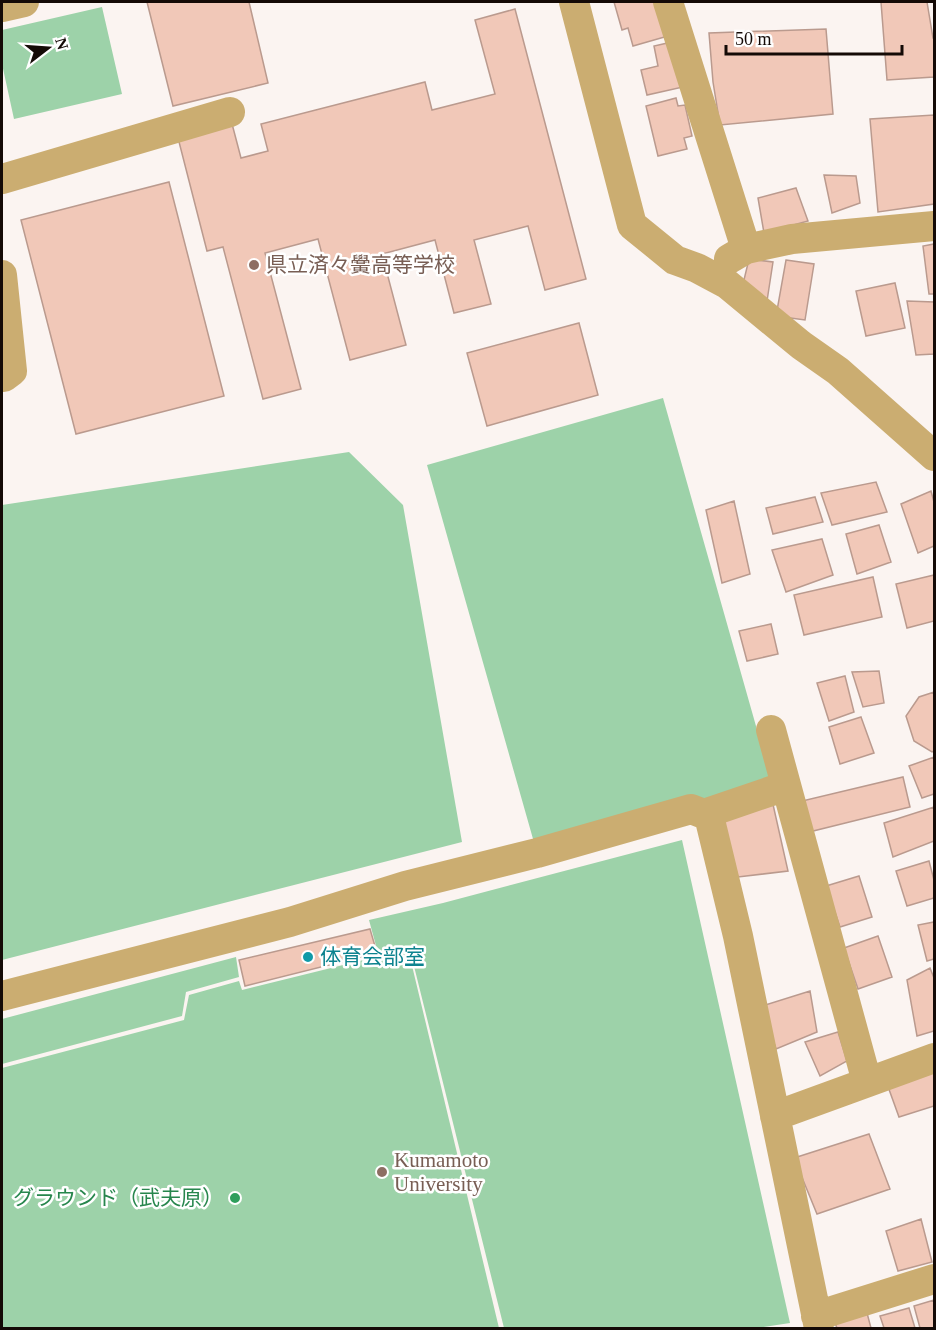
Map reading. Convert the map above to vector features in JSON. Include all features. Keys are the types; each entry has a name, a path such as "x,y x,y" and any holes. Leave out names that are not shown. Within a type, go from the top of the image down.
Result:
{"street":[{"path":"2,8 24,2"},
{"path":"574,2 632,225 675,260 697,268 727,284 801,345 838,371 934,456"},
{"path":"668,2 746,249"},
{"path":"2,179 230,112"},
{"path":"697,268 726,260 746,249 792,239 934,226"},
{"path":"2,275 12,371 2,377"},
{"path":"771,730 867,1082"},
{"path":"704,814 786,786"},
{"path":"2,996 290,922 405,886 537,853 692,809 709,816 738,936 817,1322 934,1280"},
{"path":"775,1116 934,1058"}],"green space":[{"path":"102,7 122,94 14,119 2,64 2,30"},
{"path":"663,398 773,786 537,853 427,465"},
{"path":"349,452 403,505 462,842 2,960 2,505"},
{"path":"682,840 790,1323 757,1328 504,1328 409,946 378,953 369,920 443,903"},
{"name":"グラウンド（武夫原）","path":"408,949 499,1328 2,1328 2,1068 184,1020 189,995 239,981 242,990"},
{"path":"236,957 239,977 186,992 182,1016 2,1064 2,1019"}],"building":[{"path":"147,2 249,2 268,83 173,106"},
{"path":"614,2 658,2 668,36 633,46 628,28 622,30"},
{"path":"881,2 927,2 934,38 934,77 887,80"},
{"path":"515,9 586,279 545,290 528,226 474,240 491,304 454,313 435,240 382,254 406,345 350,360 318,239 265,253 301,389 263,399 223,247 207,251 177,134 231,120 241,158 268,151 261,124 425,82 432,110 495,94 475,20"},
{"path":"826,29 833,114 720,125 713,82 709,33"},
{"path":"672,42 683,87 647,95 641,70 658,66 654,46"},
{"path":"676,98 678,106 685,105 692,136 684,138 687,149 658,156 646,106"},
{"path":"934,115 934,204 878,212 870,119"},
{"path":"824,175 856,176 860,203 832,213"},
{"path":"169,182 224,396 76,434 21,220"},
{"path":"796,188 808,221 764,233 758,198"},
{"path":"934,244 934,294 929,294 923,246"},
{"path":"749,259 773,262 767,301 743,284"},
{"path":"786,260 814,264 805,320 776,316"},
{"path":"895,283 905,328 866,336 856,291"},
{"path":"907,301 934,302 934,354 916,355"},
{"path":"579,323 598,395 487,426 467,353"},
{"path":"876,482 887,512 832,525 821,493"},
{"path":"931,491 934,502 934,546 918,553 901,504"},
{"path":"815,497 823,522 773,534 766,508"},
{"path":"734,501 750,574 722,583 706,510"},
{"path":"879,525 891,562 857,574 846,534"},
{"path":"822,539 833,575 786,592 772,550"},
{"path":"934,575 934,621 907,628 896,584"},
{"path":"873,577 882,617 804,635 794,595"},
{"path":"771,624 778,654 747,661 739,631"},
{"path":"879,671 884,703 863,707 852,672"},
{"path":"845,676 854,712 829,721 817,683"},
{"path":"934,692 934,751 932,752 914,741 906,716 919,697"},
{"path":"861,717 874,753 840,764 829,727"},
{"path":"934,757 934,794 922,798 909,766"},
{"path":"903,777 910,807 809,832 802,801"},
{"path":"772,800 788,871 738,877 720,817"},
{"path":"934,807 934,841 893,857 884,823"},
{"path":"929,861 934,880 934,898 907,906 896,871"},
{"path":"859,876 872,917 840,927 826,886"},
{"path":"934,922 934,959 927,961 918,925"},
{"name":"体育会部室","path":"370,929 377,953 245,986 239,960"},
{"path":"878,936 892,977 858,989 844,948"},
{"path":"930,968 934,978 934,1031 917,1036 907,980"},
{"path":"810,991 817,1032 776,1049 762,1006"},
{"path":"838,1032 847,1061 820,1076 805,1042"},
{"path":"934,1072 934,1106 899,1117 886,1081"},
{"path":"869,1134 890,1189 817,1214 794,1158"},
{"path":"921,1219 932,1262 898,1271 886,1231"},
{"path":"934,1300 934,1328 920,1328 914,1306"},
{"path":"909,1308 915,1328 884,1328 880,1316"},
{"path":"867,1313 871,1328 837,1328 835,1323"}],"place":[{"name":"県立済々黌高等学校","path":"254,265"},
{"name":"体育会部室","path":"308,957"},
{"name":"Kumamoto University","path":"382,1172"},
{"name":"グラウンド（武夫原）","path":"235,1198"}]}
